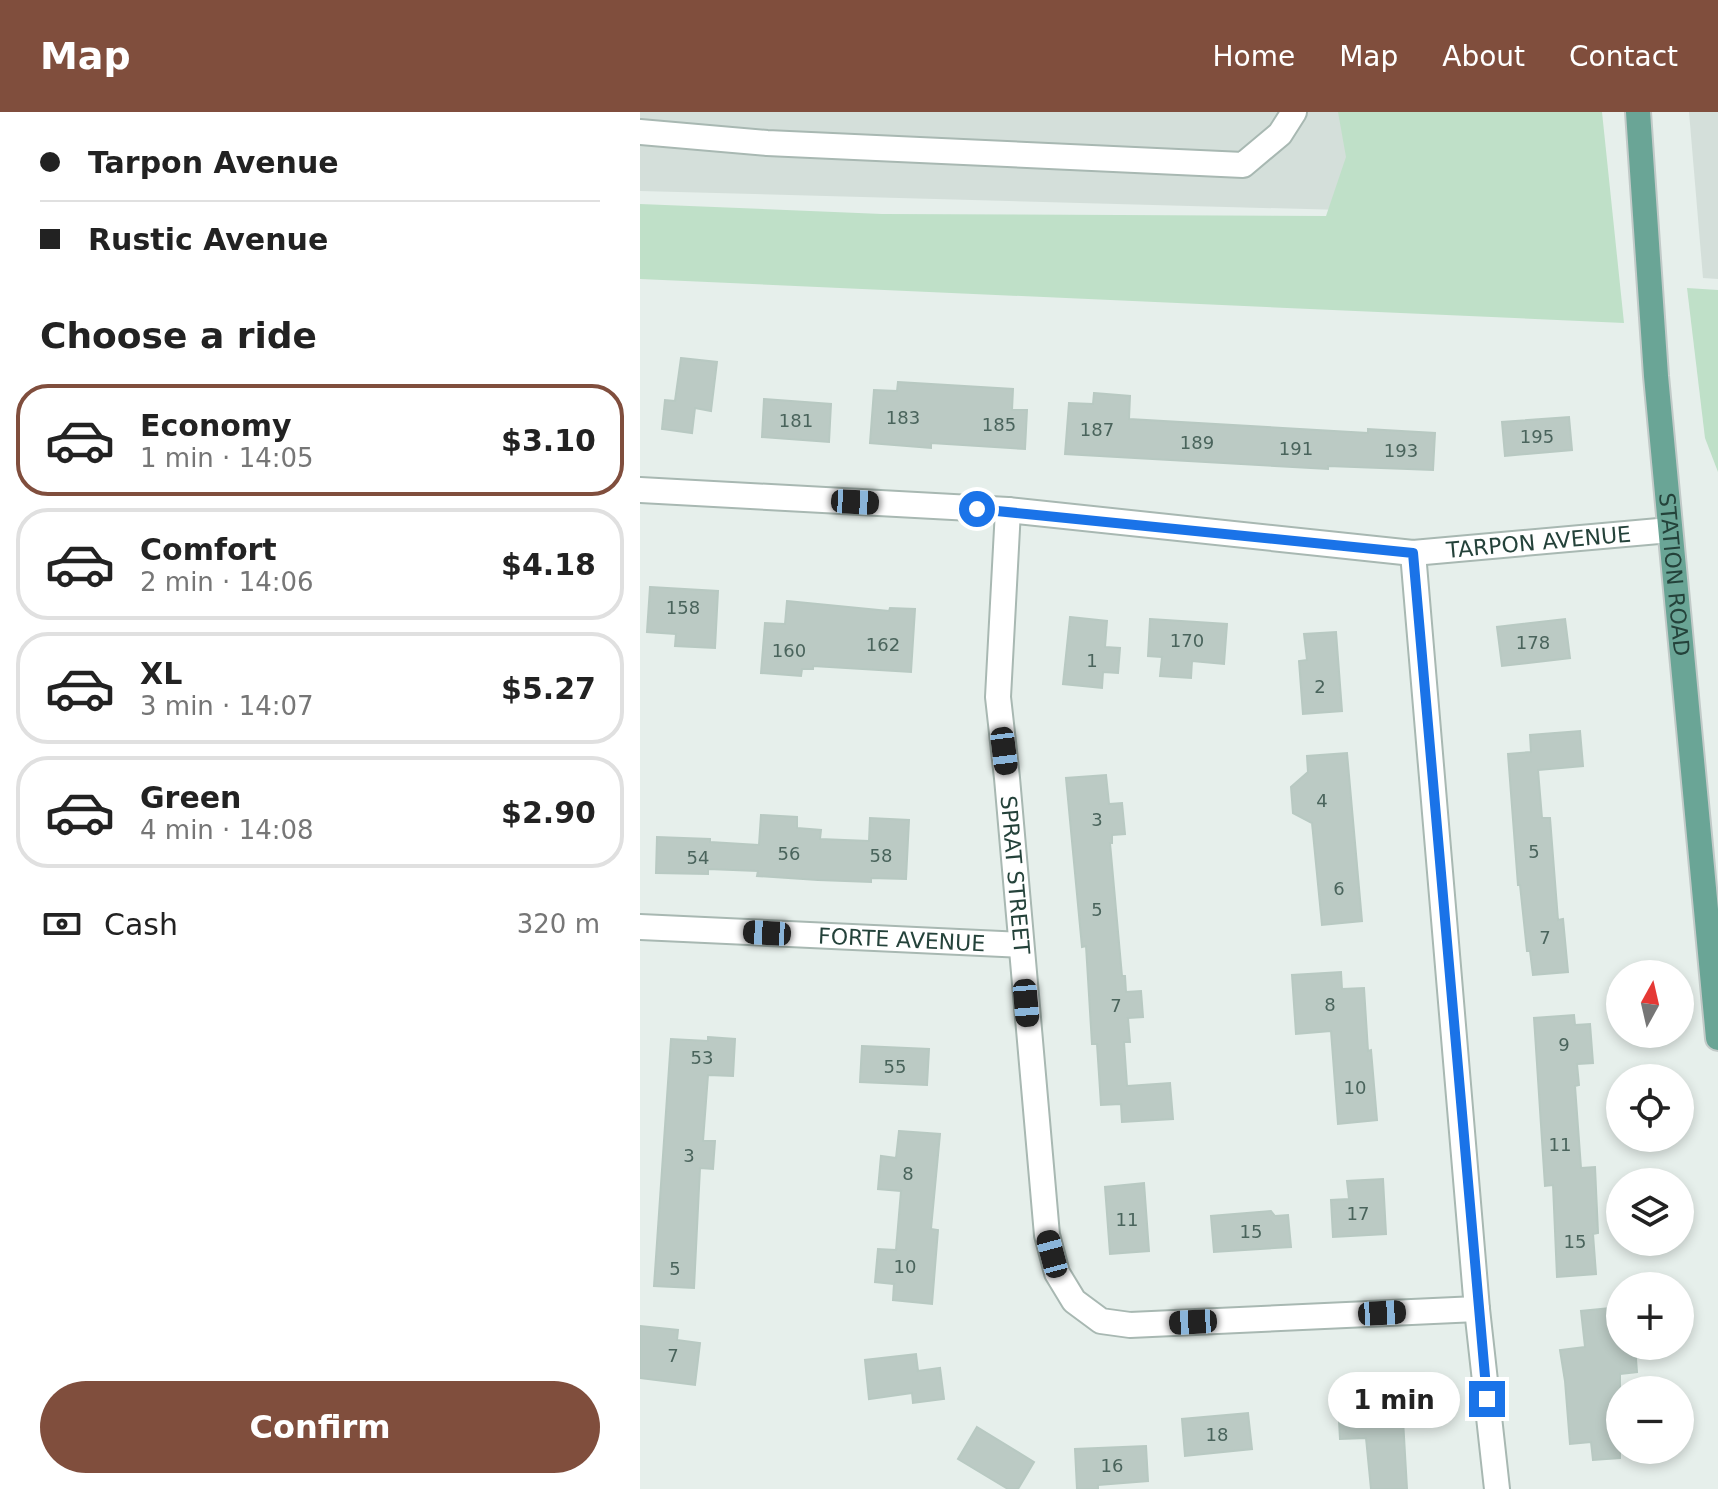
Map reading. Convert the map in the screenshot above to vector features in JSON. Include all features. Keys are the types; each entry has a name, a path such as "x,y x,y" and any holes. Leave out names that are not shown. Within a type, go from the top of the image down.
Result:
{"main road":[{"name":"STATION ROAD","path":"1638,112 1655,360 1718,1038"}],"street":[{"path":"640,132 767,143 1243,165 1280,134 1294,112"},
{"name":"TARPON AVENUE","path":"640,490 1008,510 1413,553 1670,530"},
{"name":"SPRAT STREET","path":"1008,510 998,697 1047,1235 1057,1273 1074,1301 1101,1321 1130,1325 1477,1309"},
{"path":"1413,553 1477,1309 1497,1489"},
{"name":"FORTE AVENUE","path":"640,927 1021,945"}],"shaded area":[{"path":"640,112 1590,112 1599,217 640,191"},
{"path":"1689,112 1718,112 1718,279 1703,278"}],"green space":[{"path":"1338,112 1602,112 1624,323 640,279 640,204 882,214 1326,216 1346,157"},
{"path":"1687,288 1718,290 1718,472 1705,438"}],"building":[{"path":"681,358 717,362 711,411 695,408 692,433 662,429 665,400 675,401"},
{"path":"898,382 1013,389 1012,410 1027,410 1025,449 931,443 931,448 870,443 874,390 897,391"},
{"path":"1094,393 1130,396 1129,419 1368,433 1368,429 1435,433 1433,470 1328,466 1328,469 1065,454 1069,403 1093,404"},
{"path":"764,399 831,404 829,442 762,437"},
{"path":"1569,417 1572,450 1505,456 1502,422"},
{"path":"650,587 718,591 715,648 675,646 676,634 647,632"},
{"path":"787,601 889,611 890,608 915,609 911,672 813,666 813,669 802,669 801,676 761,673 765,623 785,624"},
{"path":"1070,617 1107,621 1105,647 1120,648 1118,673 1103,672 1102,688 1063,684"},
{"path":"1150,619 1227,624 1224,664 1192,661 1191,678 1160,676 1162,657 1148,656"},
{"path":"1565,619 1570,658 1502,666 1497,627"},
{"path":"1336,632 1342,711 1303,714 1299,661 1307,660 1304,634"},
{"path":"1580,731 1583,766 1538,770 1542,818 1550,818 1558,920 1563,919 1568,972 1533,975 1518,885 1508,754 1531,752 1530,735"},
{"path":"1347,753 1362,921 1322,925 1312,823 1293,813 1291,787 1308,772 1307,756"},
{"path":"1106,775 1109,804 1122,803 1125,834 1112,835 1110,843 1122,976 1125,976 1126,992 1141,991 1143,1017 1128,1018 1130,1042 1124,1042 1127,1086 1170,1083 1173,1119 1122,1122 1121,1104 1101,1105 1097,1044 1092,1044 1086,946 1082,947 1066,778"},
{"path":"761,815 797,817 797,828 821,830 820,839 869,841 870,818 909,820 906,879 871,878 871,882 818,880 757,876 758,871 708,869 708,874 656,873 657,837 759,845"},
{"path":"1341,972 1342,989 1364,988 1377,1120 1338,1124 1331,1031 1296,1034 1292,975"},
{"path":"1574,1015 1575,1025 1590,1024 1593,1063 1577,1064 1579,1085 1575,1086 1581,1168 1595,1167 1598,1233 1593,1234 1596,1274 1557,1277 1553,1185 1545,1186 1534,1018"},
{"path":"708,1037 735,1039 733,1076 708,1075 703,1141 715,1141 713,1169 700,1168 694,1288 654,1286 671,1039 708,1041"},
{"path":"862,1046 929,1049 927,1085 860,1082"},
{"path":"899,1131 940,1134 931,1229 938,1230 932,1304 893,1300 894,1284 875,1282 878,1249 896,1250 901,1191 878,1189 881,1156 896,1158"},
{"path":"1383,1179 1386,1234 1333,1237 1331,1200 1349,1199 1347,1181"},
{"path":"1144,1183 1149,1251 1110,1254 1105,1187"},
{"path":"1271,1211 1275,1216 1288,1215 1291,1247 1214,1252 1211,1216"},
{"path":"1606,1308 1606,1360 1636,1360 1637,1372 1606,1376 1606,1459 1593,1460 1591,1442 1570,1444 1560,1350 1585,1347 1581,1311"},
{"path":"640,1326 678,1330 677,1340 700,1343 695,1385 640,1378"},
{"path":"916,1354 918,1371 940,1368 944,1399 913,1403 912,1393 869,1399 865,1360"},
{"path":"1390,1400 1390,1403 1402,1402 1407,1489 1371,1489 1366,1438 1340,1439 1338,1402"},
{"path":"1248,1413 1252,1449 1185,1456 1182,1419"},
{"path":"977,1427 1034,1462 1018,1489 1008,1489 958,1459"},
{"path":"1146,1446 1148,1481 1077,1489 1075,1449"}],"route":[{"path":"977,509 1413,553 1487,1399"}]}
